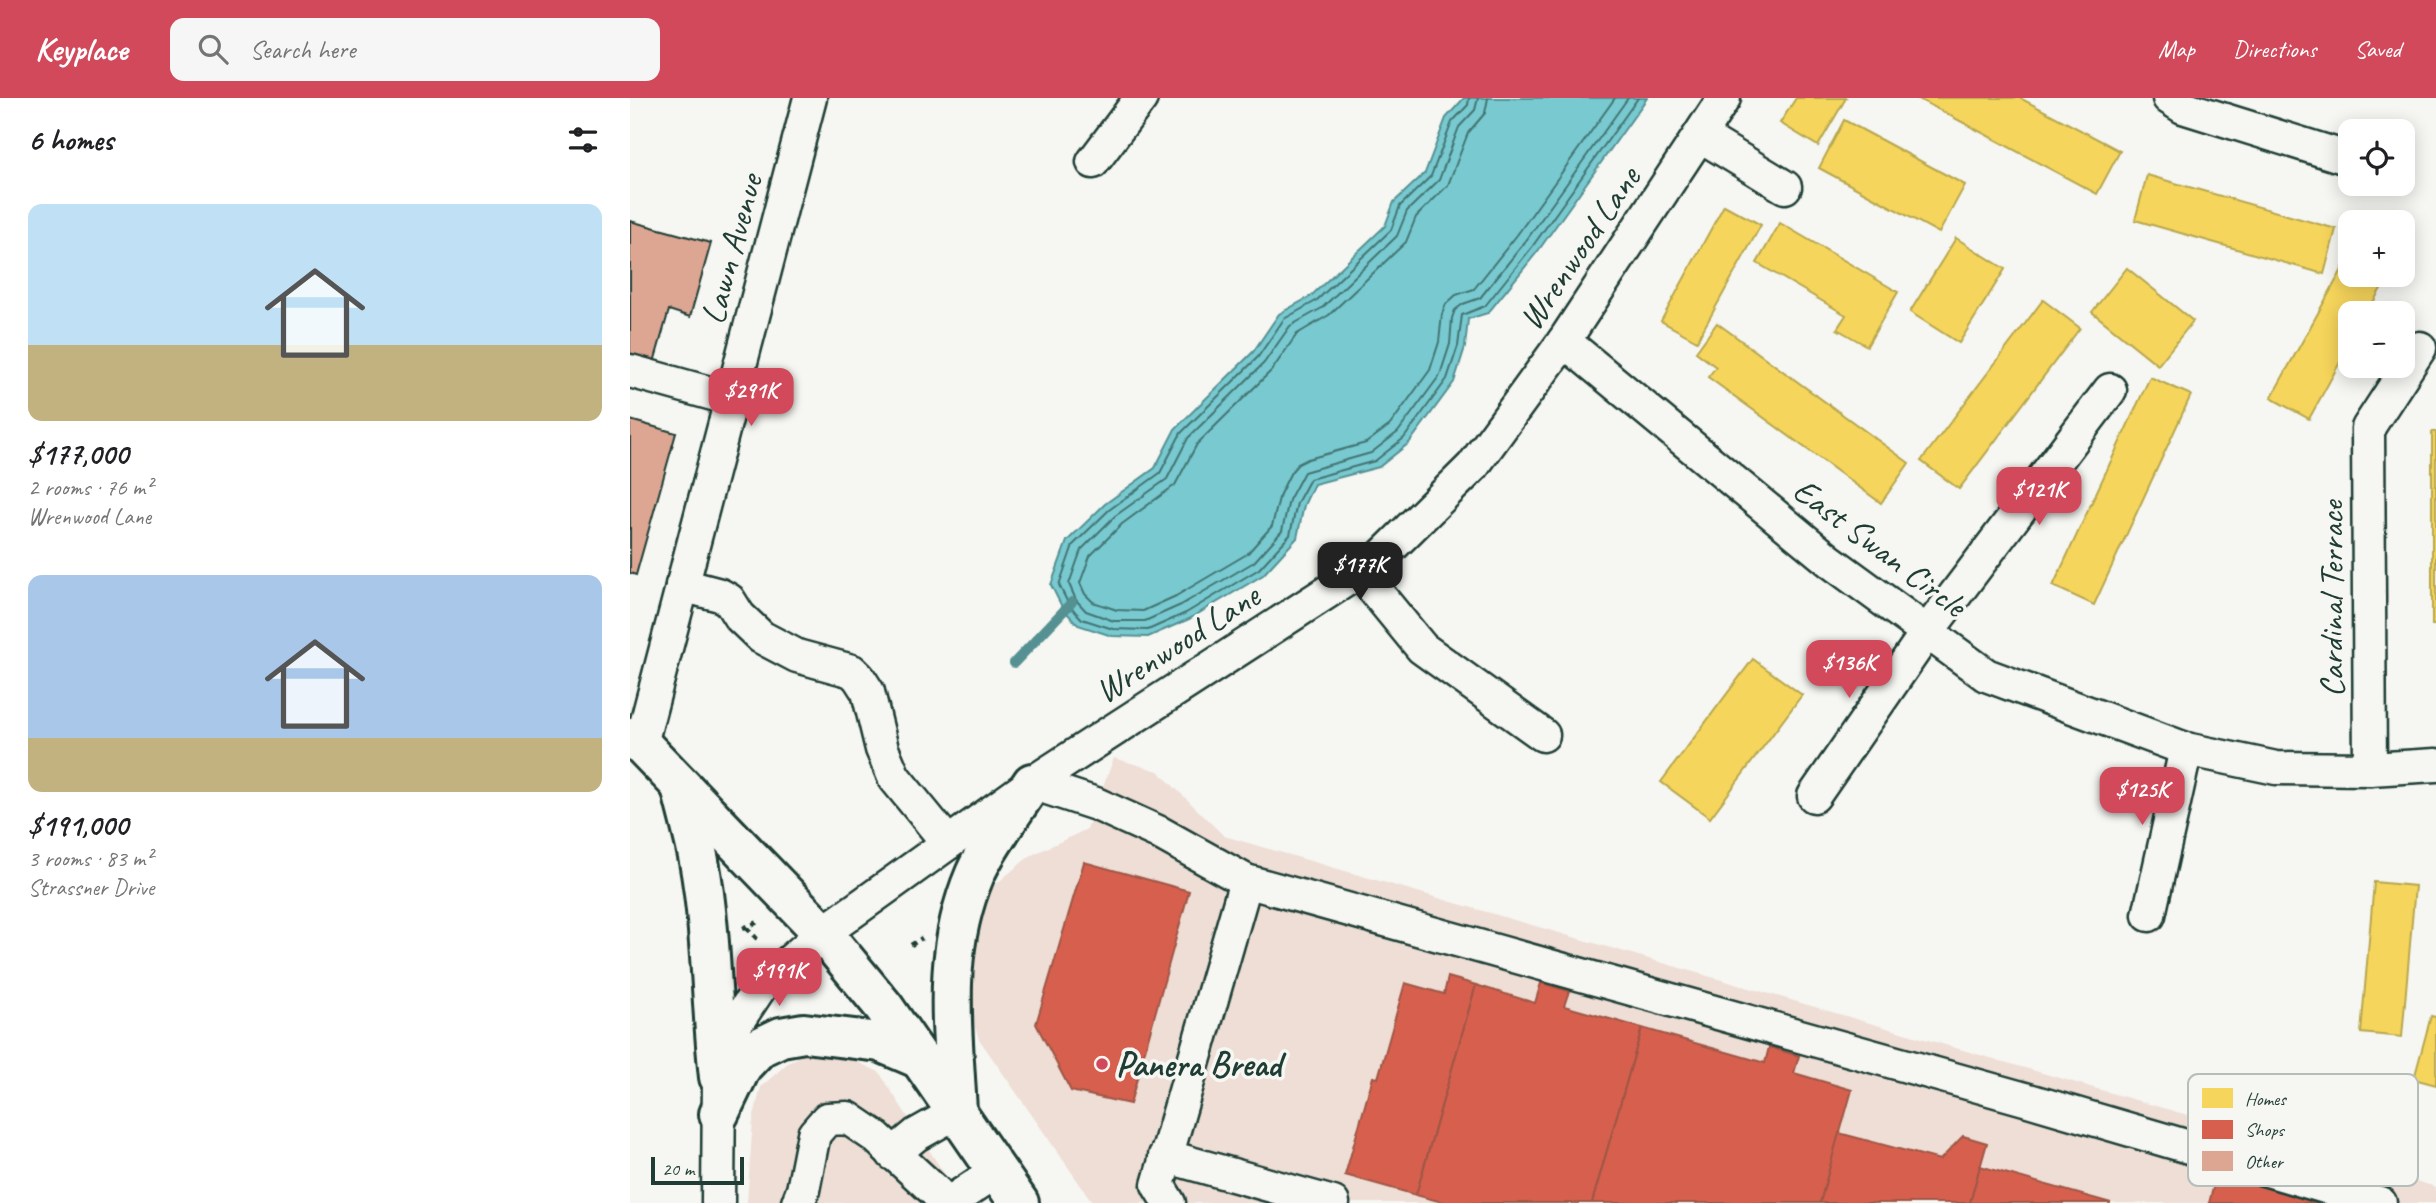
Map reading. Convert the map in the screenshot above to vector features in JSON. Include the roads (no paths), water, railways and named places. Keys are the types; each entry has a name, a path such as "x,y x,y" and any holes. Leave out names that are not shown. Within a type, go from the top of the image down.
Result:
{"main road":[{"path":"636,740 823,933 884,1007 1019,1203"},
{"path":"957,1112 951,974 957,932 976,871 1032,783"},
{"path":"681,785 699,862 710,953 719,1096"},
{"path":"719,1096 760,1047 781,1037 804,1033 880,1042 920,1059"}],"street":[{"name":"Lawn Avenue","path":"636,740 682,585 810,98"},
{"path":"1093,162 1141,98"},
{"name":"Wrenwood Lane","path":"718,1203 719,1096 724,1052 737,1022 761,986 823,933 1032,783 1380,558 1474,466 1564,341 1724,98"},
{"path":"2169,98 2183,107 2338,155"},
{"path":"1701,136 1785,187"},
{"name":"East Swan Circle","path":"1564,341 1830,561 1986,675 2186,749 2276,768 2370,769 2436,765"},
{"name":"Cardinal Terrace","path":"2370,769 2368,428 2420,348"},
{"path":"630,371 731,399"},
{"path":"1814,796 1927,632 2110,390"},
{"path":"1359,571 1422,648 1543,735"},
{"path":"682,585 729,600 739,616 761,637 797,656 852,671 868,692 882,749 894,777 948,843"},
{"path":"2149,915 2186,749"},
{"path":"1032,783 1096,804 1148,827 1246,881 2188,1147"},
{"path":"1169,1203 1158,1185 1246,881"},
{"path":"892,1154 916,1135 957,1112"},
{"path":"799,1203 814,1134 827,1119 848,1118 876,1137 937,1193 943,1203"},
{"path":"1165,1156 1333,1203"},
{"path":"949,1203 997,1171"},
{"path":"2323,1186 2381,1203"}],"water":[{"path":"1464,98 1647,98 1538,251 1488,313 1468,319 1465,347 1454,382 1409,443 1379,467 1314,484 1304,505 1297,538 1263,575 1189,619 1148,637 1112,636 1078,625 1063,609 1051,585 1067,541 1105,504 1155,468 1175,429 1253,352 1279,314 1311,296 1385,226 1394,202 1425,173 1446,118"}],"waterway":[{"path":"1014,663 1072,602"}],"place":[{"name":"Panera Bread","path":"1102,1064"}]}
